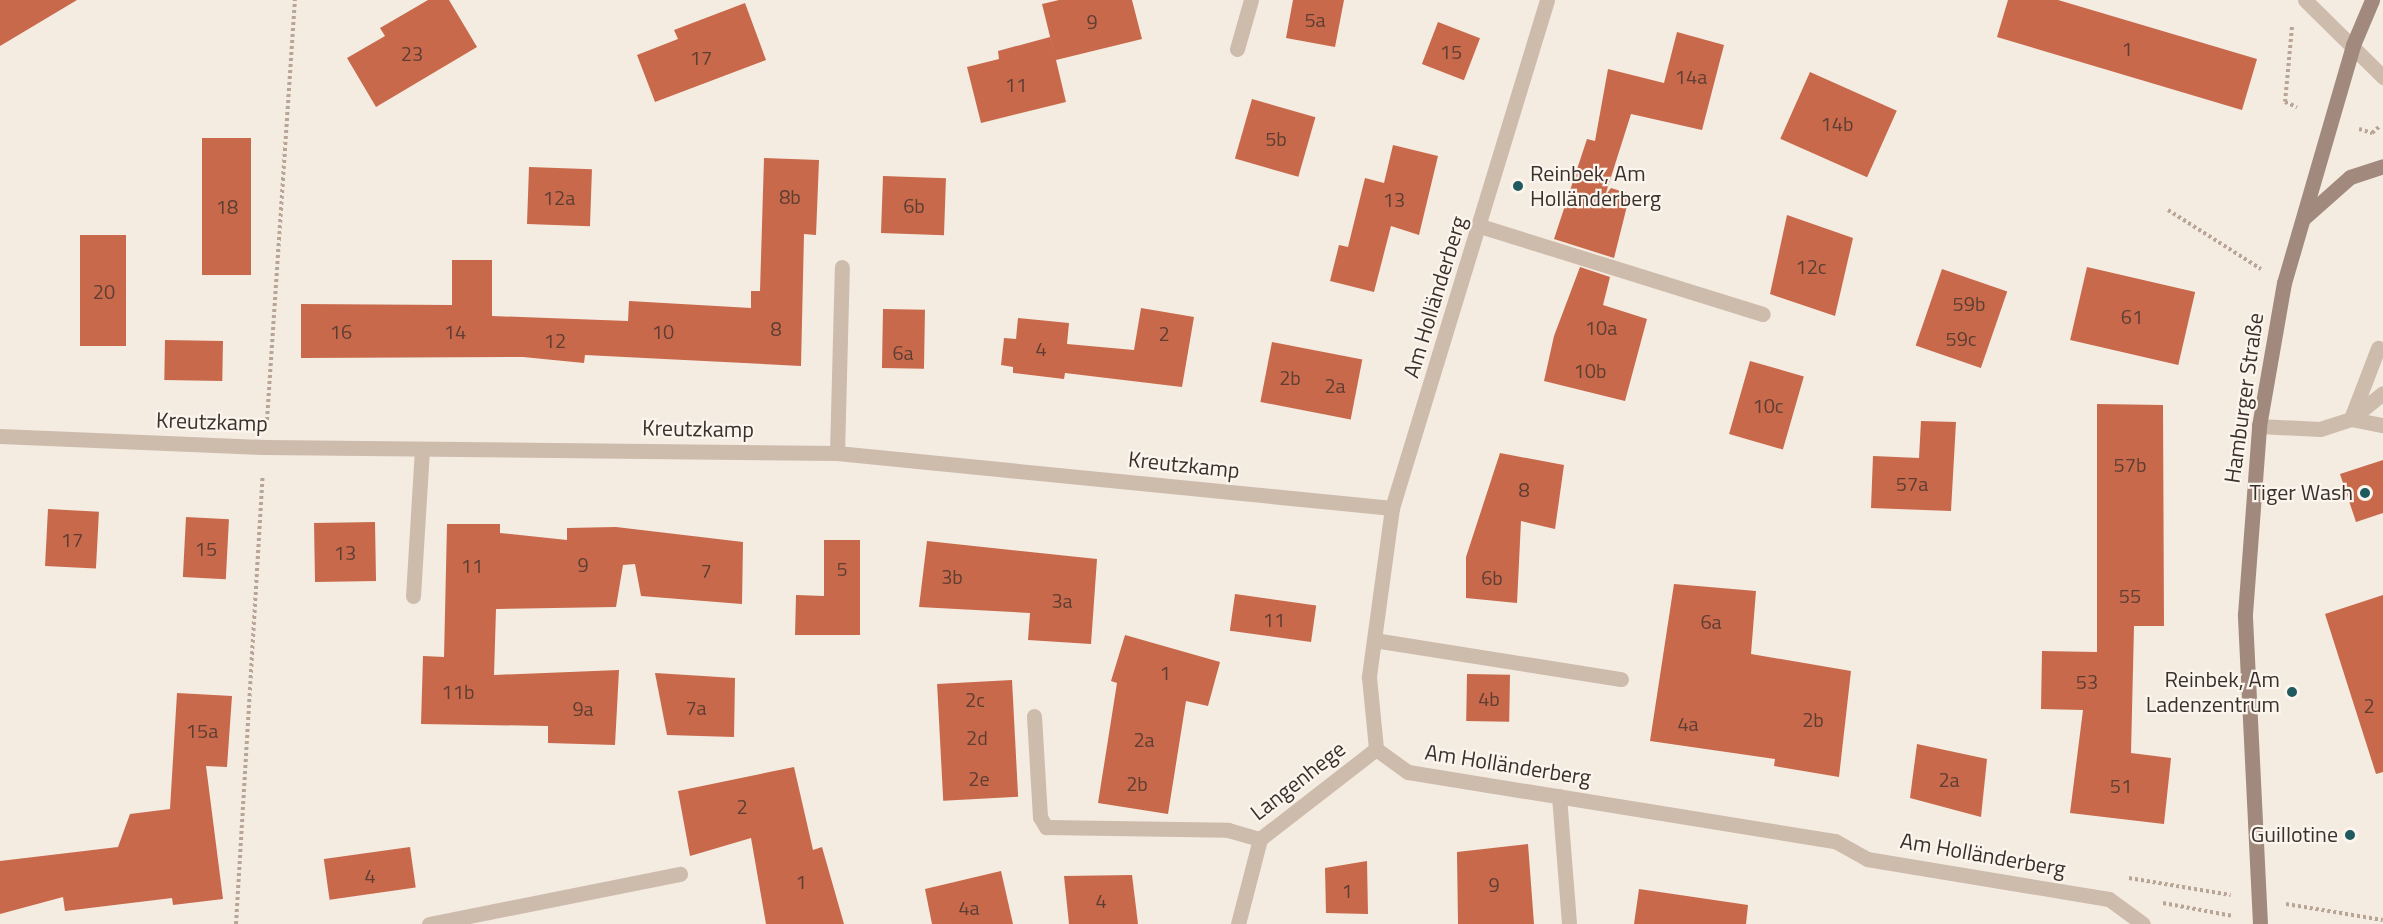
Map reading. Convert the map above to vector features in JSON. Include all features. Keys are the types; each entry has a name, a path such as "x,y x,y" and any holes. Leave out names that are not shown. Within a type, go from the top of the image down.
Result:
{"main road":[{"name":"Hamburger Straße","path":"2260,923 2245,614 2259,426 2284,284 2353,45 2372,0"},
{"path":"2303,219 2350,177 2383,166"}],"street":[{"path":"1237,48 1251,0"},
{"name":"Am Holländerberg","path":"1547,0 1480,226 1392,508 1369,677 1376,749 1408,772 1835,841 1868,859 2109,899 2143,924"},
{"path":"2305,0 2383,77"},
{"path":"1480,226 1764,314"},
{"path":"837,453 842,267"},
{"path":"2351,419 2378,348"},
{"path":"2351,419 2383,393"},
{"path":"2259,426 2299,432 2351,419 2383,425"},
{"name":"Kreutzkamp","path":"0,436 265,447 837,453 1392,508"},
{"path":"412,596 422,449"},
{"path":"1374,640 1621,679"},
{"path":"1034,716 1040,817 1046,827 1228,830 1260,839"},
{"name":"Langenhege","path":"1238,924 1260,839 1376,749"},
{"path":"1559,796 1569,924"},
{"path":"429,924 680,874"}],"path":[{"path":"236,924 295,0"},
{"path":"2292,27 2286,44 2285,102 2297,107"},
{"path":"2358,128 2372,133 2380,126"},
{"path":"2168,210 2284,284"},
{"path":"2109,899 2131,897 2260,923"}],"building":[{"path":"0,0 77,0 0,46"},
{"path":"428,0 449,0 477,47 376,107 347,58 385,36 380,28"},
{"path":"1059,0 1132,0 1142,39 1056,60 1066,102 981,123 967,67 999,59 998,51 1050,37 1055,57 1042,4"},
{"path":"1293,0 1344,0 1335,47 1286,38"},
{"path":"2008,0 2058,0 2257,59 2242,110 1997,37"},
{"path":"745,3 766,60 655,102 637,55 678,39 674,30"},
{"path":"1438,22 1480,38 1464,80 1422,64"},
{"path":"1677,32 1724,45 1702,130 1631,114 1605,196 1611,188 1630,194 1614,258 1554,239 1587,139 1595,141 1608,69 1664,83"},
{"path":"1810,72 1897,111 1867,177 1780,139"},
{"path":"1252,99 1315,117 1298,177 1235,159"},
{"path":"202,138 251,138 251,275 202,275"},
{"path":"1393,145 1438,156 1419,235 1391,226 1374,292 1330,281 1339,245 1348,247 1365,178 1384,183"},
{"path":"764,158 819,160 816,235 804,234 801,366 585,355 584,363 523,357 301,358 301,304 452,305 452,260 492,260 492,316 628,321 629,301 751,308 751,291 760,291"},
{"path":"529,167 592,169 590,226 527,224"},
{"path":"883,176 946,178 944,235 881,233"},
{"path":"1787,215 1853,238 1835,316 1770,294"},
{"path":"80,235 126,235 126,346 80,346"},
{"path":"1580,267 1610,277 1603,305 1647,319 1625,401 1544,381 1554,336"},
{"path":"2087,267 2195,292 2178,365 2070,340"},
{"path":"1942,269 2007,291 1981,368 1916,346"},
{"path":"1141,308 1194,317 1182,387 1065,373 1064,379 1013,373 1013,367 1001,365 1004,338 1016,339 1018,318 1069,323 1067,344 1134,350"},
{"path":"883,309 925,310 924,369 882,368"},
{"path":"165,340 223,341 222,381 164,380"},
{"path":"1272,342 1362,360 1351,419 1260,402"},
{"path":"1750,361 1804,376 1783,449 1729,434"},
{"path":"2097,404 2163,405 2164,626 2134,626 2131,753 2171,758 2164,824 2070,813 2083,710 2041,709 2042,651 2097,652"},
{"path":"1921,421 1956,422 1951,511 1871,508 1873,456 1919,458"},
{"path":"1500,453 1564,465 1555,529 1521,521 1517,603 1466,598 1466,557"},
{"name":"Tiger Wash","path":"2383,460 2383,513 2356,522 2340,474"},
{"path":"48,509 99,512 96,569 45,566"},
{"path":"186,517 229,519 226,579 183,577"},
{"path":"375,522 376,581 315,582 314,523"},
{"path":"447,524 500,524 500,533 567,540 567,528 616,527 743,542 742,604 641,596 635,564 623,565 616,607 496,609 494,675 619,670 615,745 548,743 548,726 421,724 423,656 444,657"},
{"path":"824,540 860,540 860,635 795,635 796,595 824,596"},
{"path":"927,541 1097,559 1091,644 1028,640 1030,613 919,607"},
{"path":"1674,584 1756,591 1751,654 1851,671 1839,777 1774,766 1775,759 1650,741"},
{"path":"1235,594 1316,605 1311,642 1230,631"},
{"path":"2383,595 2383,772 2376,774 2325,614"},
{"path":"1125,635 1220,662 1208,706 1186,701 1168,814 1098,803 1117,683 1111,681"},
{"path":"655,673 735,678 734,737 667,735"},
{"path":"1467,674 1510,675 1509,722 1466,721"},
{"path":"1012,680 1018,797 943,801 937,684"},
{"path":"177,693 232,696 227,767 206,766 223,899 173,905 172,898 65,911 63,897 0,914 0,861 118,847 130,814 170,809"},
{"path":"1917,744 1987,759 1981,817 1910,798"},
{"path":"794,767 813,850 822,847 844,924 766,924 751,838 690,856 678,791"},
{"path":"1528,844 1534,924 1458,924 1457,852"},
{"path":"410,847 416,888 330,900 324,859"},
{"path":"1367,861 1368,914 1326,913 1325,868"},
{"path":"1001,871 1013,924 932,924 925,889"},
{"path":"1132,875 1138,924 1069,924 1064,876"},
{"path":"1639,889 1748,905 1746,924 1634,924"}],"place":[{"name":"Reinbek, Am Holländerberg","path":"1518,186"},
{"name":"Tiger Wash","path":"2365,493"},
{"name":"Reinbek, Am Ladenzentrum","path":"2292,692"},
{"name":"Guillotine","path":"2350,835"}]}
